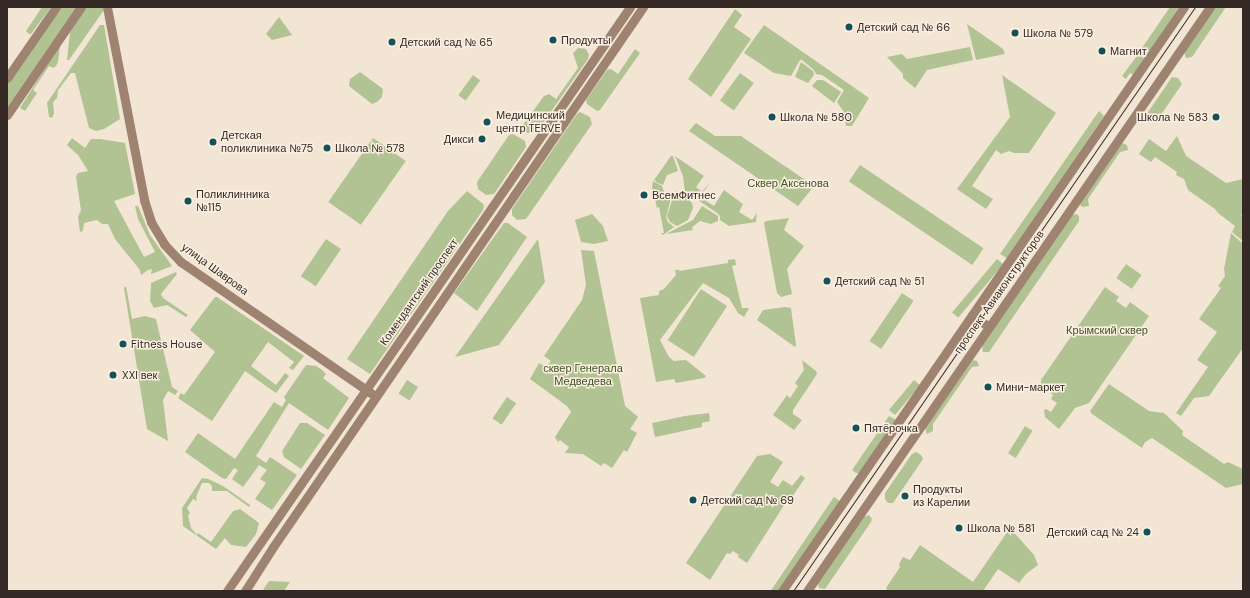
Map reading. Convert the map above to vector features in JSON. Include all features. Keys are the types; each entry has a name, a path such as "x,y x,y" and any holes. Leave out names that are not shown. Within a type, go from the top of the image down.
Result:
{"street":[{"path":"7,78 56,7"},
{"path":"7,115 81,7"},
{"name":"улица Шаврова","path":"107,7 144,200 151,222 164,244 181,262 376,396"},
{"name":"Комендантский проспект","path":"227,591 630,7"},
{"path":"245,591 376,396 644,7"},
{"name":"проспект Авиаконструкторов","path":"782,591 1184,7"},
{"name":"проспект Авиаконструкторов","path":"807,591 1210,7"},
{"path":"972,315 989,327"}],"green space":[{"path":"42,7 51,7 31,34 29,34 26,31"},
{"path":"61,7 77,7 7,109 7,85"},
{"path":"86,7 103,7 104,10 69,60 67,60 70,32"},
{"path":"1170,7 1179,7 1150,51 1144,50 1142,48"},
{"path":"1215,7 1226,7 1192,57 1186,58 1184,52"},
{"path":"735,9 742,15 734,27 751,39 711,97 688,79"},
{"path":"279,17 292,35 272,40 266,34"},
{"path":"967,24 1003,49 1005,54 976,60"},
{"path":"100,25 104,25 120,119 104,129 96,131 89,128 75,73 71,73 58,90 57,98 53,102 54,114 52,118 49,117 47,103"},
{"path":"764,25 869,98 852,126 846,126 844,112 837,102 844,90 822,75 816,74 814,70 802,60 800,60 791,76 774,73 744,53"},
{"path":"60,45 58,62 56,66 53,68 49,66 33,90 37,93 25,111 20,108"},
{"path":"970,47 973,60 927,70 915,88 903,78 903,74 887,57 902,54 907,59"},
{"path":"578,48 586,49 589,55 588,59 536,133 527,133 523,128 523,125 544,96 549,94 556,99 578,68 573,53"},
{"path":"635,49 640,53 600,110 597,111 587,104 586,100 607,70 611,69 618,74"},
{"path":"1139,53 1144,59 1133,75 1130,73 1126,79 1122,76"},
{"path":"801,62 813,71 814,75 808,83 795,77"},
{"path":"360,72 383,89 382,97 377,102 372,104 349,86 350,79"},
{"path":"740,73 754,83 734,110 720,101"},
{"path":"473,75 480,80 466,101 458,95"},
{"path":"1002,75 1056,113 1029,153 1014,153 1009,151 1001,154 996,150 972,186 993,199 986,209 957,189 1010,117"},
{"path":"1172,77 1178,78 1182,84 1156,122 1146,115"},
{"path":"817,80 823,80 841,92 834,103 812,86"},
{"path":"1099,111 1104,116 1007,258 1000,254"},
{"path":"580,112 590,117 592,124 526,219 517,220 512,215 512,209 577,114"},
{"name":"Сквер Аксенова","path":"696,123 715,136 741,136 814,186 798,206 689,131"},
{"path":"513,134 525,141 526,147 494,194 486,195 478,189 477,182 509,135"},
{"path":"1177,136 1186,156 1226,183 1243,179 1243,212 1241,215 1243,217 1243,241 1232,232 1235,226 1215,209 1188,190 1184,179 1176,175 1177,172 1155,157 1151,162 1139,154 1149,139 1166,151"},
{"path":"72,138 85,148 91,139 125,143 135,194 114,201 144,257 155,252 138,219 135,206 138,206 150,235 172,266 151,274 152,269 148,270 141,275 140,270 115,239 108,224 102,224 97,220 84,223 83,231 80,232 78,217 81,210 76,177 78,173 88,171 78,155 67,145"},
{"path":"373,138 406,161 361,225 328,202"},
{"path":"1122,143 1127,145 1128,150 1120,152 1088,199 1089,206 1082,207 1080,204 1081,201"},
{"path":"671,156 673,156 678,171 667,175 663,185 654,180"},
{"path":"675,156 704,176 696,187 702,192 711,181 700,197 714,206 724,190 743,204 739,212 752,220 757,213 756,222 729,226 720,220 720,216 717,213 689,194 685,193 683,176"},
{"path":"860,165 984,248 972,265 849,182"},
{"path":"653,181 662,186 664,192 671,198 666,217 668,222 674,227 663,235 661,233 664,233 659,207 657,208 652,187"},
{"path":"467,191 484,205 483,210 370,374 347,359 448,211"},
{"path":"675,191 685,195 692,203 693,208 688,220 677,226 670,222 667,216"},
{"path":"702,206 718,216 718,221 711,224 700,221 692,227 693,230 666,234 693,220"},
{"path":"592,214 603,226 608,241 594,244 581,242 575,220"},
{"path":"1076,214 1079,216 1079,221 989,352 983,352 982,346 1072,215"},
{"path":"789,218 784,230 804,246 787,269 792,294 781,297 777,293 764,223 766,221"},
{"path":"504,223 508,223 527,237 477,311 454,293"},
{"path":"1231,233 1243,244 1243,348 1209,396 1194,398 1181,416 1176,413 1208,367 1197,360 1217,332 1199,319 1221,288 1218,286 1225,276 1224,269"},
{"path":"326,239 341,249 316,286 301,276"},
{"path":"538,239 545,282 499,345 455,357"},
{"name":"сквер Генерала Медведева","path":"581,250 594,251 625,406 638,417 630,429 637,433 627,452 624,450 612,468 604,463 601,466 583,454 565,453 569,447 560,440 558,442 555,437 571,412 567,406 530,379 539,363 546,367 551,361 544,356 582,300 586,285"},
{"path":"735,259 736,265 732,266 742,308 749,308 744,317 738,313 729,298 703,283 660,340 669,357 674,361 686,360 706,376 704,378 676,383 674,379 656,382 640,298 659,295 659,291 664,289 676,275 675,270 679,271 728,263 728,260"},
{"path":"997,259 1003,264 958,318 952,313"},
{"path":"1126,264 1142,275 1132,289 1116,278"},
{"path":"176,272 177,274 161,294 163,298 188,315 186,317 167,305 154,308 150,301 151,283"},
{"path":"126,286 132,319 145,316 156,319 172,387 178,391 175,395 168,391 163,400 168,441 147,429 124,288"},
{"name":"Крымский сквер","path":"1105,287 1119,297 1116,301 1126,308 1130,302 1149,316 1089,403 1075,408 1059,429 1045,417 1044,410 1046,409 1051,412 1057,403 1051,399 1053,395 1041,384 1041,380"},
{"path":"701,289 727,306 694,357 668,340"},
{"path":"902,293 914,301 881,349 870,341"},
{"path":"215,297 304,356 293,370 289,368 294,362 268,342 251,366 276,385 285,373 289,376 276,393 245,371 212,421 178,398 181,393 184,395 215,352 190,330"},
{"path":"785,307 791,308 795,347 757,320 763,310"},
{"path":"802,360 816,371 817,374 793,410 793,414 802,420 794,430 773,415 787,395 790,398 798,386 795,383 804,370"},
{"path":"973,360 977,361 979,366 972,367 933,424 933,431 927,434 925,428"},
{"path":"306,365 316,366 322,370 326,374 323,378 349,398 328,430 289,403 256,456 266,463 270,457 297,475 272,510 255,499 266,483 260,479 267,470 259,465 243,487 232,479 238,470 234,468 226,479 222,478 185,452 198,433 235,459 274,402 282,407 286,400 284,397"},
{"path":"407,380 418,387 410,400 399,394"},
{"path":"914,380 920,385 895,415 889,410"},
{"path":"1109,384 1149,411 1164,413 1183,431 1182,435 1224,464 1228,462 1243,469 1243,484 1226,488 1152,438 1145,442 1142,448 1092,414 1090,411"},
{"path":"507,397 516,403 502,425 492,419"},
{"path":"709,413 710,421 702,423 702,427 655,437 652,423"},
{"path":"889,416 896,420 859,473 856,473 852,470"},
{"path":"300,423 307,423 325,435 301,469 284,457 282,451"},
{"path":"1025,426 1033,431 1016,458 1008,453"},
{"path":"916,452 921,455 923,459 893,503 888,503 885,499 885,493 912,454"},
{"path":"770,454 783,462 770,482 778,487 783,480 792,486 801,475 805,478 792,497 790,496 747,563 738,557 739,555 733,551 730,554 727,553 710,580 686,563 757,456"},
{"path":"202,478 208,479 223,486 250,505 249,507 227,491 212,491 212,486 209,483 202,483 196,497 197,501 193,499 187,508 190,513 188,515 191,528 197,535 198,533 211,542 233,511 240,509 259,523 256,534 246,547 231,545 225,538 216,549 183,526 182,508"},
{"path":"834,497 840,501 779,591 771,591"},
{"path":"869,515 872,519 871,522 825,589 819,588 818,584 864,517"},
{"path":"1010,528 1034,555 1038,565 1026,574 1019,583 998,569 983,591 888,591 886,588 900,567 899,564 903,557 910,560 920,545 973,582"},
{"path":"269,581 290,582 284,591 263,590"}],"tram line":[{"path":"793,591 1195,7"}],"place":[{"name":"Детский сад № 66","path":"849,27"},
{"name":"Школа № 579","path":"1015,33"},
{"name":"Продукты","path":"553,40"},
{"name":"Детский сад № 65","path":"392,42"},
{"name":"Магнит","path":"1102,51"},
{"name":"Школа № 580","path":"772,117"},
{"name":"Школа № 583","path":"1216,117"},
{"name":"Медицинский центр TERVE","path":"487,122"},
{"name":"Дикси","path":"482,139"},
{"name":"Детская поликлиника №75","path":"213,142"},
{"name":"Школа № 578","path":"327,148"},
{"name":"ВсемФитнес","path":"644,195"},
{"name":"Поликлинника №115","path":"188,201"},
{"name":"Детский сад № 51","path":"827,281"},
{"name":"Fitness House","path":"123,344"},
{"name":"XXI век","path":"113,375"},
{"name":"Мини-маркет","path":"988,387"},
{"name":"Пятёрочка","path":"856,428"},
{"name":"Продукты из Карелии","path":"905,496"},
{"name":"Детский сад № 69","path":"693,500"},
{"name":"Школа № 581","path":"959,528"},
{"name":"Детский сад № 24","path":"1147,532"}]}
